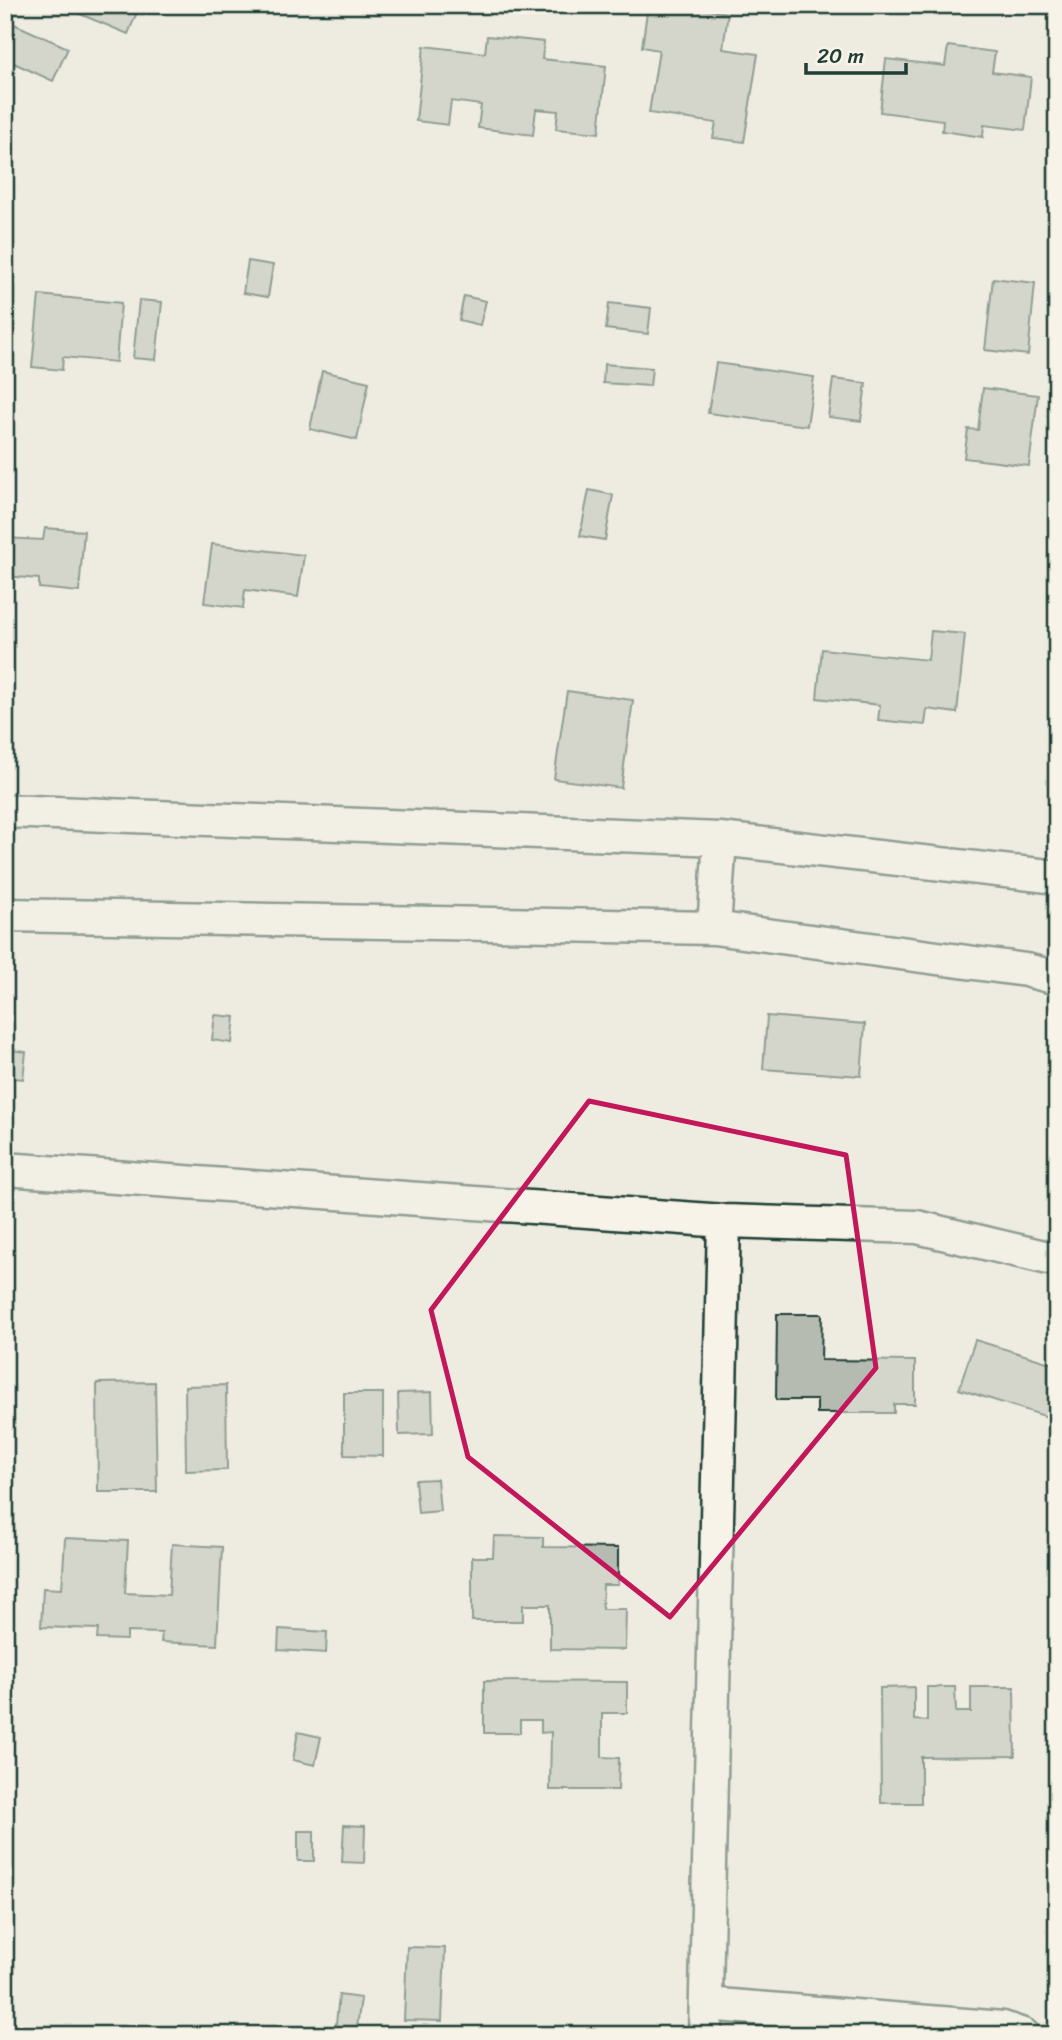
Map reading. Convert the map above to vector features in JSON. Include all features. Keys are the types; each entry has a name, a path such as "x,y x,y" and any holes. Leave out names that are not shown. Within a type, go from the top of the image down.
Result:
{"street":[{"path":"5,811 720,839 1057,877"},
{"path":"713,928 720,839"},
{"path":"5,915 713,928 1026,970 1057,978"},
{"path":"5,1169 723,1222 917,1227 1057,1260"},
{"path":"723,1222 706,2019 1003,2028 1023,2035"}],"highlighted area":[{"path":"589,1101 846,1155 876,1368 670,1617 468,1457 431,1310"}],"building":[{"path":"58,5 140,5 128,34"},
{"path":"648,5 678,5 728,13 723,49 758,54 744,142 713,138 716,123 649,113 659,50 642,47"},
{"path":"5,20 68,48 53,81 5,59"},
{"path":"487,36 544,42 542,59 606,66 599,133 556,129 558,111 536,109 533,135 478,128 481,105 451,101 448,125 416,121 424,46 485,53"},
{"path":"948,46 995,52 992,72 1031,77 1025,130 984,125 983,137 942,131 943,120 880,112 886,59 945,66"},
{"path":"248,261 273,265 268,297 243,293"},
{"path":"993,278 1035,283 1028,355 985,350"},
{"path":"39,295 121,303 116,362 63,357 62,370 32,367"},
{"path":"464,296 486,301 480,325 459,320"},
{"path":"139,300 162,302 156,360 133,358"},
{"path":"609,303 651,308 648,334 606,329"},
{"path":"716,363 814,377 807,426 708,413"},
{"path":"604,364 652,368 650,386 603,383"},
{"path":"322,371 369,382 357,440 310,429"},
{"path":"833,379 866,383 861,421 828,417"},
{"path":"983,388 1038,395 1029,466 964,458 968,429 978,430"},
{"path":"589,490 613,495 605,540 580,536"},
{"path":"45,528 84,531 79,592 39,588 39,579 5,576 5,538 43,540"},
{"path":"212,544 304,555 298,597 245,590 243,608 204,603"},
{"path":"931,631 965,634 957,713 927,709 925,725 878,720 880,705 817,698 822,649 928,660"},
{"path":"567,691 633,700 621,788 554,779"},
{"path":"215,1015 235,1017 232,1043 212,1040"},
{"path":"767,1016 865,1024 861,1076 763,1069"},
{"path":"5,1049 26,1052 23,1079 5,1077"},
{"path":"777,1314 822,1314 821,1360 915,1361 915,1404 894,1404 894,1413 817,1413 817,1400 776,1400"},
{"path":"975,1340 1057,1365 1057,1420 959,1389"},
{"path":"155,1382 157,1492 98,1492 97,1383"},
{"path":"226,1385 227,1470 186,1471 185,1386"},
{"path":"432,1392 433,1434 399,1435 398,1393"},
{"path":"344,1393 383,1393 383,1456 344,1455"},
{"path":"437,1479 440,1511 418,1513 415,1480"},
{"path":"494,1536 543,1537 543,1547 618,1548 618,1585 603,1585 602,1609 626,1609 625,1650 550,1649 550,1605 523,1605 523,1621 472,1621 472,1557 493,1557"},
{"path":"65,1538 128,1541 125,1593 169,1595 172,1544 222,1547 217,1645 161,1642 162,1633 127,1632 127,1640 97,1639 98,1629 41,1627 43,1588 62,1589"},
{"path":"279,1629 327,1632 326,1653 278,1650"},
{"path":"484,1681 627,1682 627,1713 602,1713 602,1757 619,1758 618,1790 550,1790 551,1732 541,1733 541,1720 520,1720 520,1733 484,1733"},
{"path":"914,1687 914,1720 927,1721 927,1687 955,1687 956,1712 971,1712 971,1687 1014,1687 1015,1756 921,1757 921,1803 881,1803 880,1688"},
{"path":"298,1732 321,1737 315,1765 293,1760"},
{"path":"344,1825 365,1826 364,1863 342,1862"},
{"path":"298,1831 314,1831 314,1861 298,1861"},
{"path":"407,1947 445,1948 442,2021 404,2020"},
{"path":"339,1995 361,1998 356,2035 335,2033"}]}
